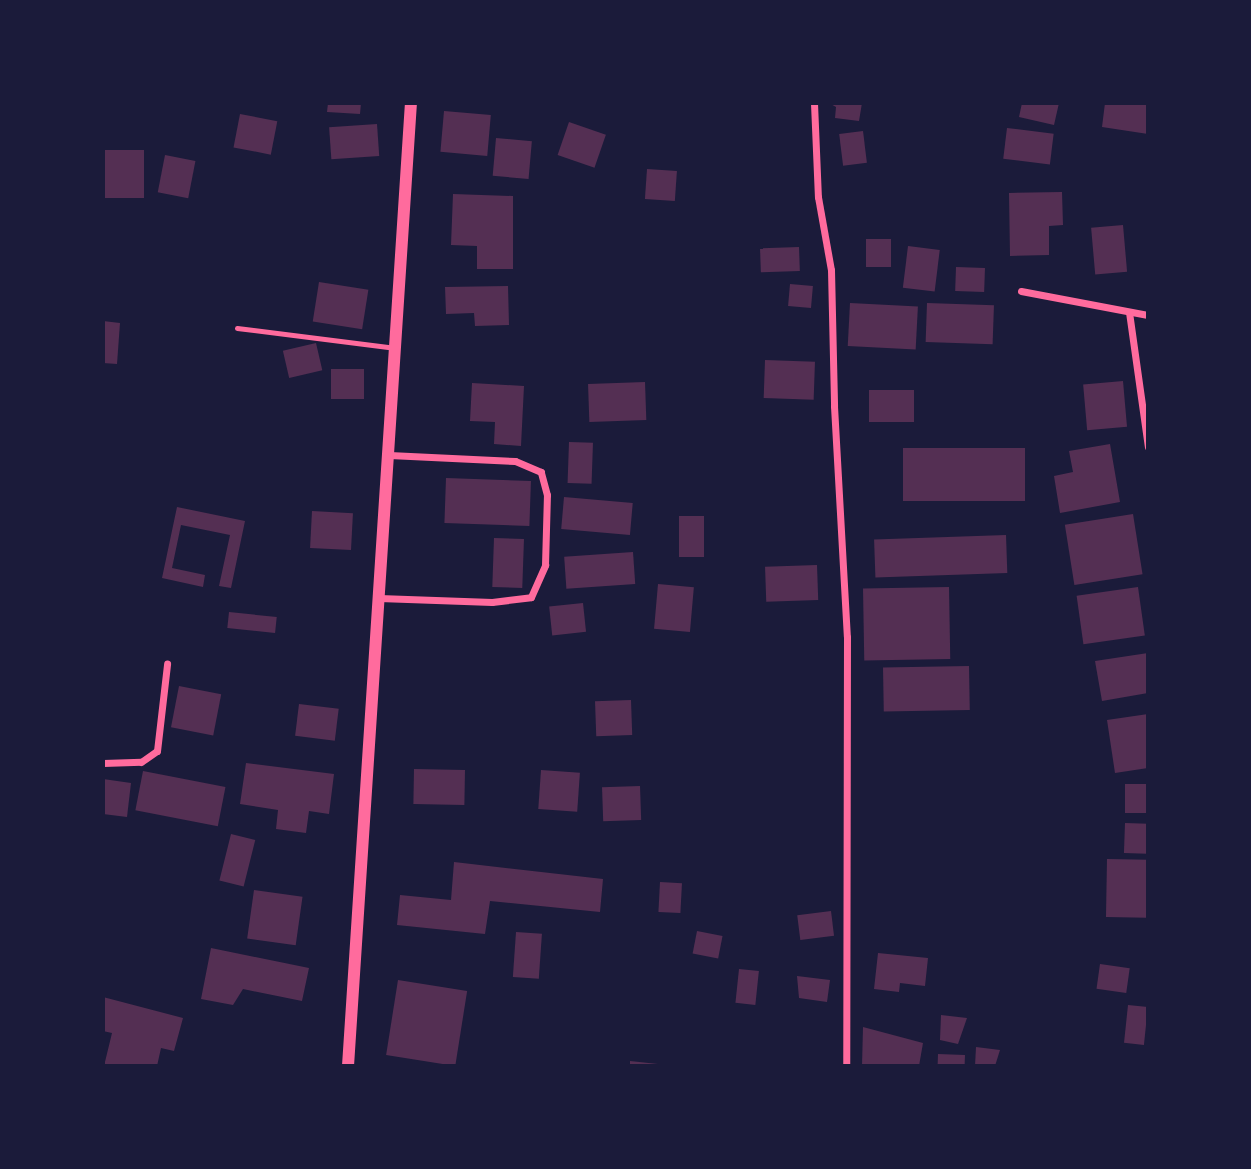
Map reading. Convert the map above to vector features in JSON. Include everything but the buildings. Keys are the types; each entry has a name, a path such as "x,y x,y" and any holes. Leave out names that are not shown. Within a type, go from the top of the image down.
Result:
{"street":[{"path":"348,1066 411,103"},
{"path":"814,103 814,162 831,270 834,406 847,637 846,1066"},
{"path":"1021,291 1148,315"},
{"path":"1129,312 1148,446"},
{"path":"379,598 492,602 531,597 545,565 547,495 541,472 514,461 389,455"},
{"path":"103,763 141,762 157,751 167,664"}],"lane":[{"path":"237,328 396,348"}]}
